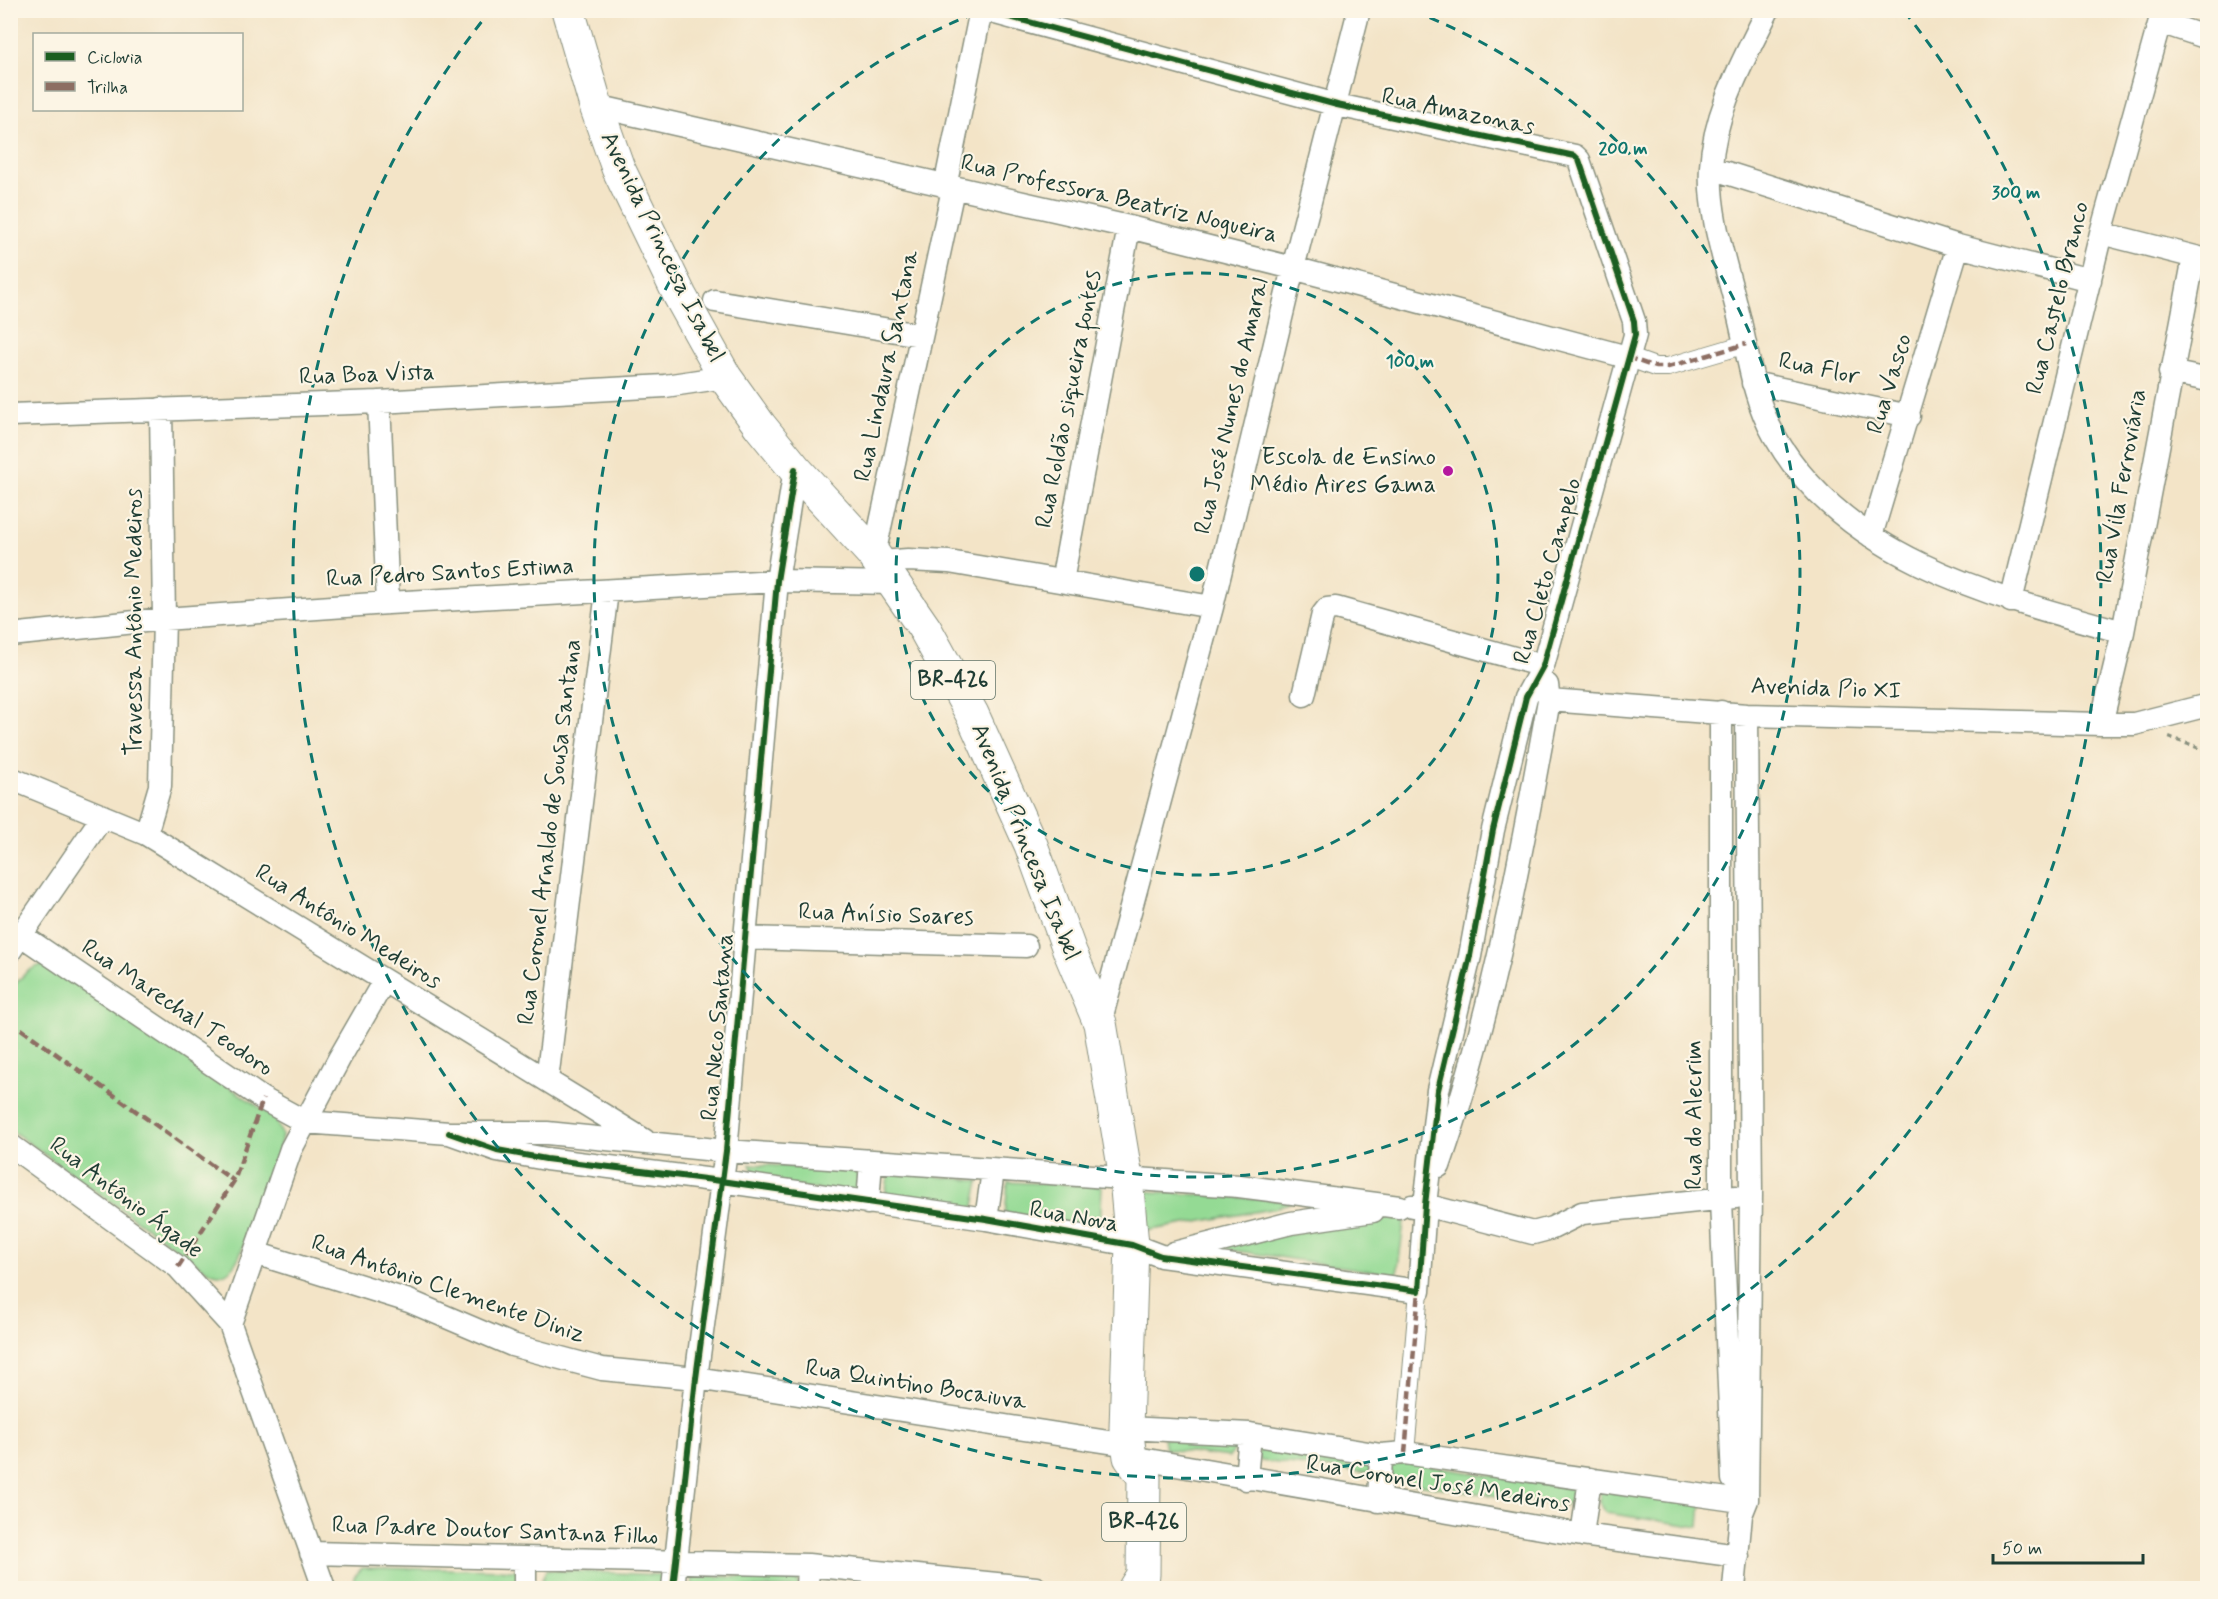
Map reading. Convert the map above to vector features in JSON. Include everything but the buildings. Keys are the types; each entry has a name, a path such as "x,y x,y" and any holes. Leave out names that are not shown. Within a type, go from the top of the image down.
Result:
{"main road":[{"name":"Avenida Princesa Isabel","path":"568,10 596,106 623,179 680,296 725,377 795,469 883,567 925,629 972,714 1031,845 1070,952 1100,1023 1126,1178 1146,1251 1123,1476 1122,1573 1127,1588"},
{"name":"BR-426","path":"1128,1443 1144,1477 1143,1575 1135,1588"}],"street":[{"name":"Rua Amazonas","path":"982,10 1337,105 1572,155"},
{"name":"Rua Lindaura Santana","path":"883,567 920,335 982,10"},
{"name":"Rua José Nunes do Amaral","path":"1100,1023 1212,607 1293,268 1337,105 1359,10"},
{"path":"1768,10 1728,93 1716,132 1711,168 1713,210 1746,344 1753,383 1773,433 1801,477 1832,508 1871,536 1963,583 2011,601 2123,632"},
{"path":"2162,16 2208,38"},
{"name":"Rua Castelo Branco","path":"2011,601 2101,233 2162,16"},
{"name":"Rua Professora Beatriz Nogueira","path":"596,106 949,188 1129,227 1627,357"},
{"name":"Rua Cleto Campelo","path":"1405,1453 1425,1205 1438,1090 1470,956 1493,830 1526,697 1543,666 1627,357 1635,335 1634,321 1579,160 1572,155"},
{"path":"1711,168 1958,246 2090,280"},
{"name":"Rua Roldão siqueira fontes","path":"1062,581 1129,227"},
{"path":"2101,233 2201,259"},
{"name":"Rua Vasco","path":"1871,536 1909,416 1958,246"},
{"name":"Rua Vila Ferroviária","path":"2102,724 2123,632 2170,372 2201,259"},
{"path":"715,302 920,335"},
{"path":"1627,357 1654,367 1668,367 1746,344"},
{"path":"2170,372 2208,380"},
{"name":"Rua Boa Vista","path":"10,415 379,402 665,386 725,377"},
{"name":"Rua Flor","path":"1753,383 1909,416"},
{"path":"379,402 388,603"},
{"name":"Travessa Antônio Medeiros","path":"146,834 160,786 164,619 161,409"},
{"name":"Rua Neco Santana","path":"673,1588 696,1378 726,1150 777,581 795,469"},
{"name":"Rua Pedro Santos Estima","path":"10,635 164,619 388,603 777,581 883,567 908,560 949,562 1212,607"},
{"name":"Rua Coronel Arnaldo de Sousa Santana","path":"547,1080 607,591"},
{"path":"1304,694 1323,615 1327,609 1336,608 1543,666"},
{"name":"Rua Cleto Campelo","path":"1425,1205 1465,1093 1521,858 1549,700 1543,666"},
{"name":"Avenida Pio XI","path":"1549,700 1747,715 2102,724 2134,724 2208,705"},
{"name":"Rua do Alecrim","path":"1721,712 1721,1200 1737,1507 1738,1556 1734,1588"},
{"name":"Rua do Alecrim","path":"1737,1507 1747,1500 1750,1194 1747,715"},
{"name":"Rua Antônio Medeiros","path":"10,778 146,834 648,1142"},
{"path":"16,943 104,816"},
{"path":"1720,924 1749,921"},
{"name":"Rua Anísio Soares","path":"744,938 1026,946"},
{"name":"Rua Marechal Teodoro","path":"16,943 263,1099 305,1122"},
{"path":"324,1588 230,1324 291,1149 384,981"},
{"path":"305,1122 449,1133"},
{"name":"Rua Nova","path":"449,1133 547,1133 993,1171 1239,1186 1399,1207"},
{"name":"Rua Nova","path":"449,1133 497,1150 546,1159 722,1181 986,1219 1146,1251 1419,1291"},
{"path":"546,1159 547,1133"},
{"path":"599,1166 601,1138"},
{"name":"Rua Antônio Ágade","path":"10,1145 178,1267 230,1324"},
{"path":"868,1203 871,1161"},
{"path":"986,1219 993,1171"},
{"name":"Rua Nova","path":"1146,1251 1291,1223 1399,1207 1425,1205 1533,1233 1552,1228 1582,1213 1721,1200 1750,1194"},
{"name":"Rua Antônio Clemente Diniz","path":"255,1253 409,1301 512,1345 602,1369 696,1378"},
{"name":"Rua Quintino Bocaiuva","path":"696,1378 1128,1443"},
{"path":"1246,1479 1250,1434"},
{"name":"Rua Coronel José Medeiros","path":"1128,1443 1250,1434 1381,1455 1405,1453 1590,1479 1737,1507"},
{"name":"Rua Coronel José Medeiros","path":"1128,1443 1246,1479 1582,1535 1738,1556"},
{"path":"1379,1501 1381,1455"},
{"path":"1582,1535 1590,1479"},
{"name":"Rua Padre Doutor Santana Filho","path":"311,1553 807,1565 1024,1588"},
{"path":"525,1559 525,1588"},
{"path":"807,1565 807,1588"}],"green space":[{"path":"49,964 275,1118 282,1135 278,1155 239,1257 229,1271 216,1274 205,1269 11,1130 10,991 31,969"},
{"path":"750,1164 860,1171 860,1195 757,1182"},
{"path":"889,1171 979,1181 973,1211 885,1197"},
{"path":"1008,1182 1102,1186 1100,1230 1005,1215"},
{"path":"1141,1191 1293,1201 1277,1208 1145,1231"},
{"path":"1405,1215 1397,1275 1231,1250 1222,1245"},
{"path":"1163,1438 1234,1444 1235,1450 1229,1457 1165,1449"},
{"path":"1261,1446 1371,1460 1369,1473 1261,1461 1258,1456"},
{"path":"1393,1461 1574,1488 1574,1497 1563,1506 1397,1481 1391,1477 1390,1463"},
{"path":"1601,1488 1702,1489 1699,1527 1606,1513 1599,1502"},
{"path":"362,1568 519,1570 518,1588 353,1588 354,1577"},
{"path":"546,1570 662,1575 661,1588 538,1588"},
{"path":"693,1575 798,1580 798,1588 692,1588"},
{"path":"821,1582 935,1588 821,1588"}],"marked path":[{"path":"1627,357 1655,367 1668,367 1746,344"},
{"path":"10,1021 234,1181"},
{"path":"178,1267 234,1181 263,1099"},
{"path":"1405,1453 1419,1291"}],"cycle path":[{"path":"449,1133 497,1150 546,1159 721,1181 986,1219 1132,1245 1161,1256 1419,1291 1425,1205 1438,1090 1470,956 1493,830 1526,697 1543,666 1635,335 1634,321 1579,160 1575,156 1337,105 984,10"},
{"path":"673,1588 696,1378 726,1151 777,581 795,469"}],"place":[{"name":"Escola de Ensino Médio Aires Gama","path":"1448,471"}]}
